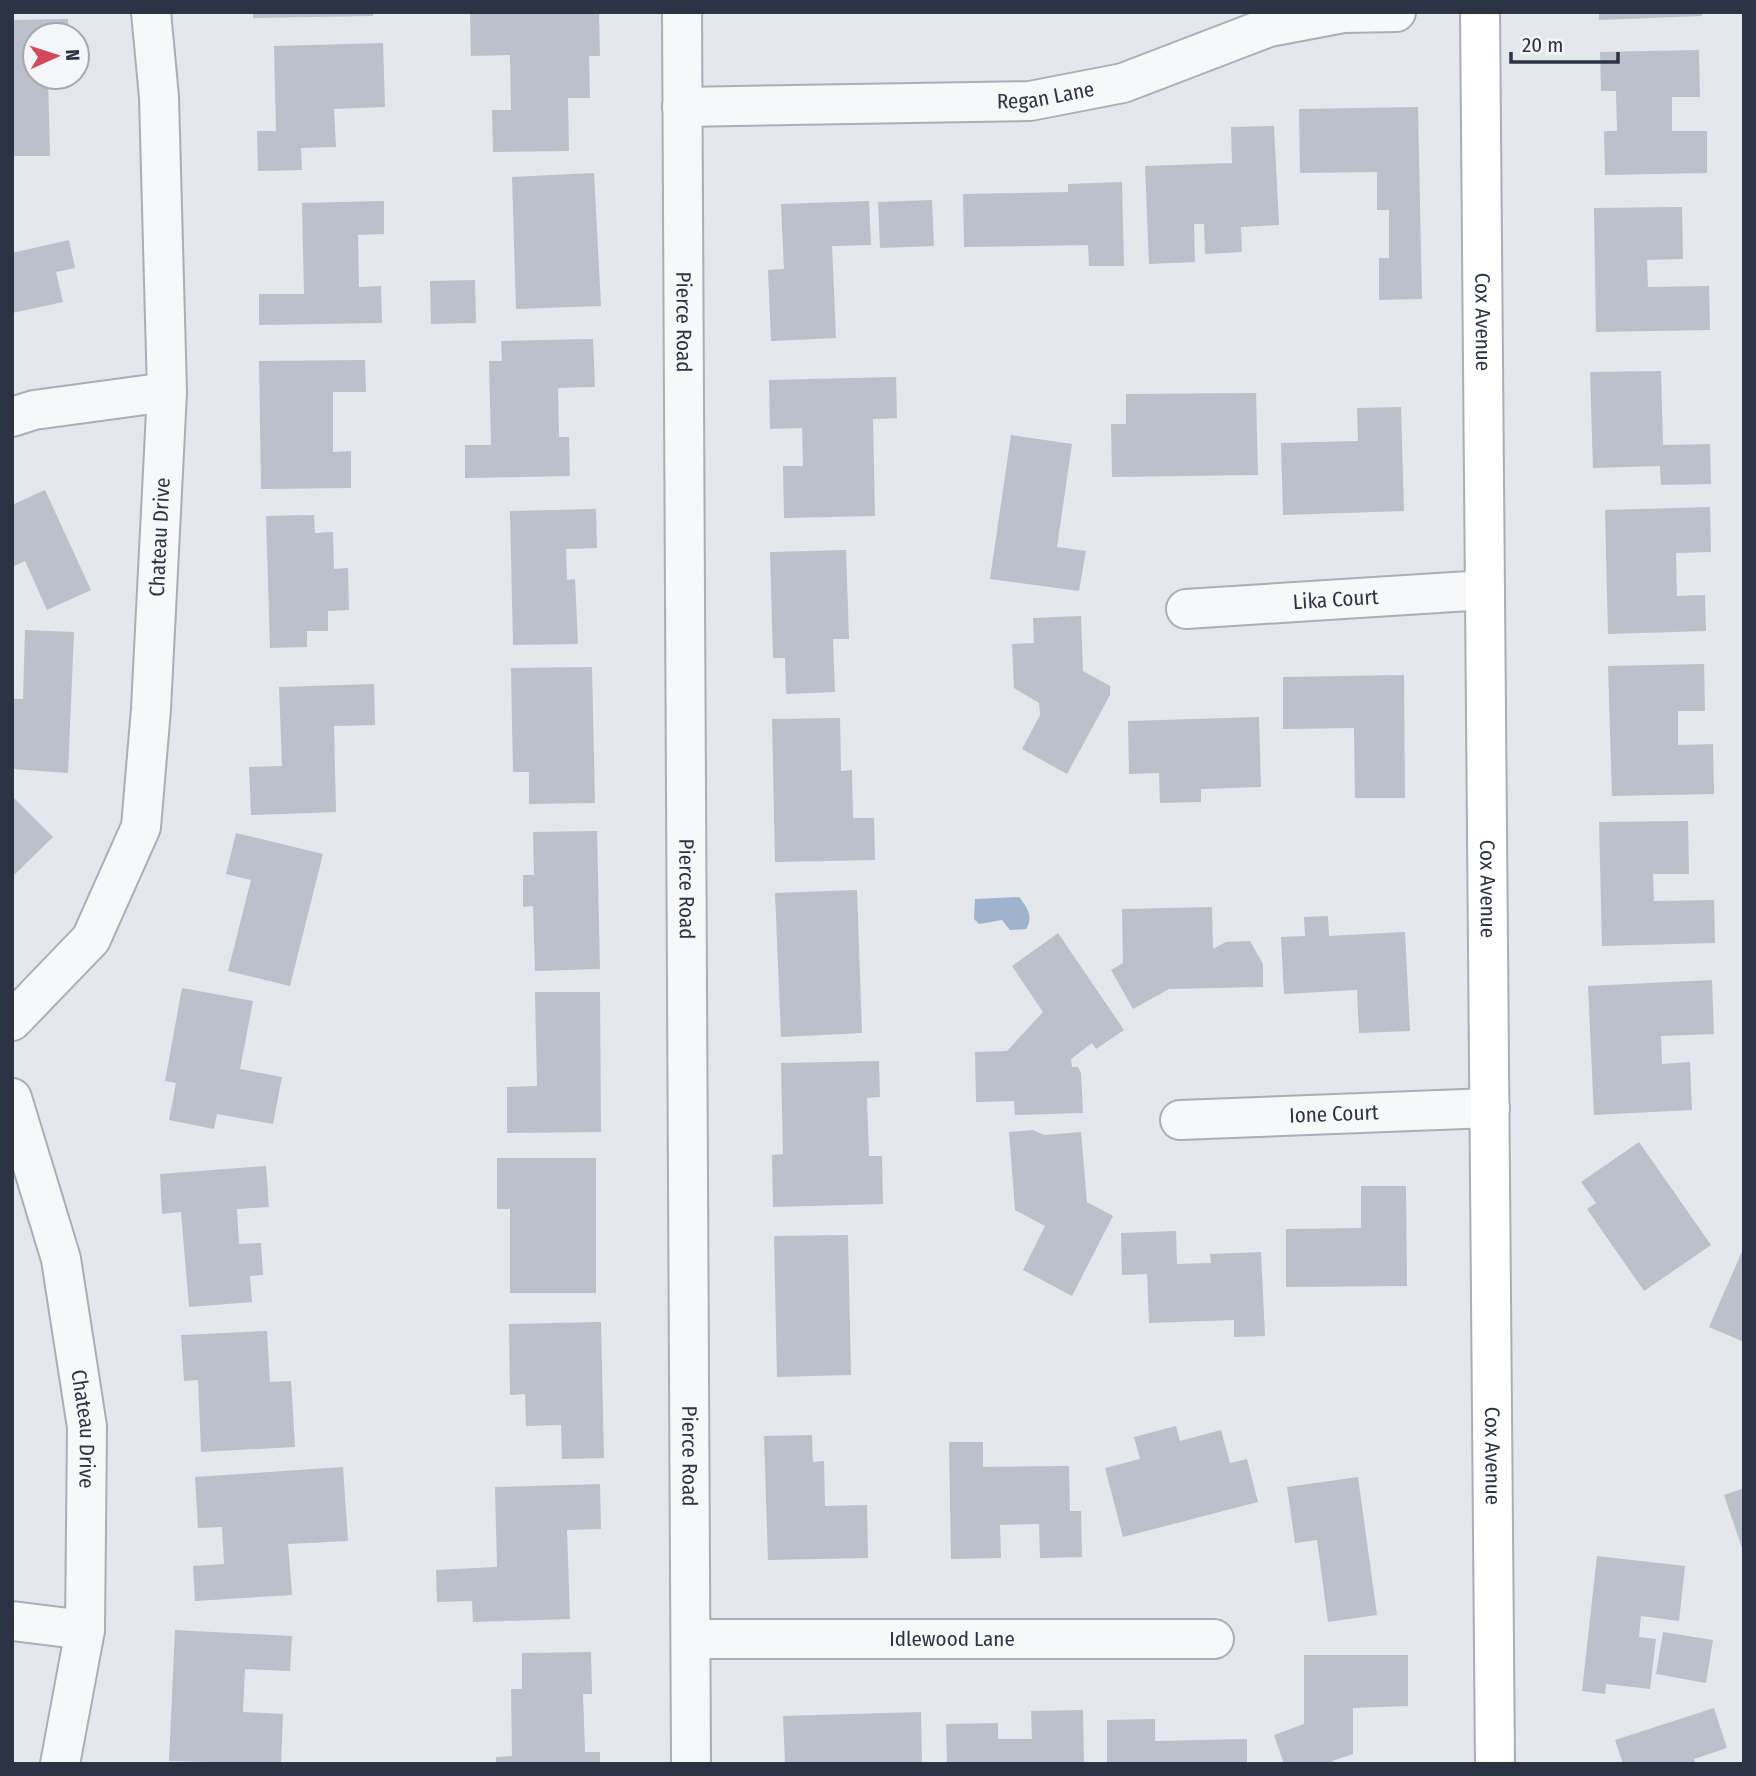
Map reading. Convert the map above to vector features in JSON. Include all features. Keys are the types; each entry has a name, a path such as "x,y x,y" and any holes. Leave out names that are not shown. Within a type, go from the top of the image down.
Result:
{"main road":[{"name":"Cox Avenue","path":"1480,12 1496,1764"}],"street":[{"name":"Chateau Drive","path":"12,1021 91,939 141,827 151,709 167,392 159,97 150,12"},
{"name":"Pierce Road","path":"682,12 691,1764"},
{"name":"Regan Lane","path":"682,107 1030,101 1123,83 1269,27 1343,13 1396,12"},
{"path":"12,417 34,410 167,392"},
{"name":"Lika Court","path":"1186,609 1485,590"},
{"name":"Chateau Drive","path":"12,1098 61,1259 87,1427 85,1630 60,1764"},
{"name":"Ione Court","path":"1180,1120 1489,1108"},
{"path":"12,1621 85,1630"},
{"name":"Idlewood Lane","path":"691,1639 1214,1639"}],"water":[{"path":"1019,897 1029,916 1026,929 1010,930 1002,920 979,924 974,919 975,899"}],"building":[{"path":"253,12 373,12 373,16 253,18"},
{"path":"599,12 600,56 589,56 590,98 568,98 569,151 493,152 492,110 511,110 510,55 471,56 470,14"},
{"path":"1599,12 1702,12 1702,16 1599,20"},
{"path":"68,19 21,21 21,91 48,91 50,156 12,156 12,20"},
{"path":"383,43 385,107 334,109 336,147 301,148 302,170 258,171 257,131 276,131 274,46"},
{"path":"1699,50 1700,97 1672,97 1672,131 1707,131 1707,173 1605,175 1604,131 1617,131 1616,91 1601,91 1600,52"},
{"path":"1418,107 1422,299 1379,300 1379,258 1389,258 1389,210 1377,210 1377,172 1300,173 1299,109"},
{"path":"1274,126 1279,225 1241,227 1242,252 1205,254 1204,224 1194,224 1195,262 1149,264 1145,166 1232,163 1231,127"},
{"path":"594,173 601,306 516,309 512,177"},
{"path":"1122,182 1124,266 1089,266 1088,245 964,247 963,194 1068,192 1068,184"},
{"path":"932,200 934,246 880,248 878,202"},
{"path":"384,201 384,234 358,235 359,287 381,286 382,323 259,325 259,294 304,294 302,203"},
{"path":"869,201 871,245 832,246 836,338 771,341 768,270 784,269 781,204"},
{"path":"1682,207 1683,259 1647,260 1648,287 1709,286 1710,330 1596,332 1594,208"},
{"path":"69,240 75,268 56,272 63,302 12,313 12,253"},
{"path":"475,280 476,323 431,324 430,281"},
{"path":"593,339 595,387 558,388 559,437 569,437 570,476 465,478 465,445 491,445 489,361 502,361 501,341"},
{"path":"365,360 366,392 333,392 333,452 351,451 351,488 261,489 259,361"},
{"path":"1661,371 1663,445 1710,444 1711,484 1661,485 1660,466 1593,468 1590,372"},
{"path":"896,377 897,418 873,419 875,516 784,518 783,466 803,466 802,428 770,429 769,380"},
{"path":"1256,393 1258,475 1112,477 1111,424 1126,424 1126,394"},
{"path":"1401,407 1404,511 1283,515 1281,443 1358,441 1357,408"},
{"path":"1011,435 1072,444 1057,547 1086,551 1079,591 990,579"},
{"path":"45,490 91,590 47,610 25,561 12,567 12,505"},
{"path":"1710,507 1711,552 1676,553 1677,596 1705,595 1706,631 1608,634 1605,510"},
{"path":"596,509 597,548 566,549 567,580 575,579 578,644 513,645 510,511"},
{"path":"314,515 315,533 333,532 334,569 348,568 349,610 328,611 328,631 307,631 307,647 270,648 266,516"},
{"path":"846,550 849,639 833,639 835,692 786,694 785,658 773,658 770,552"},
{"path":"1081,616 1083,671 1110,686 1110,695 1067,774 1022,749 1040,715 1039,703 1014,688 1012,644 1034,643 1033,618"},
{"path":"25,630 74,632 68,773 12,769 12,699 23,699"},
{"path":"1704,664 1705,711 1678,711 1678,745 1713,744 1714,794 1612,796 1608,666"},
{"path":"592,667 595,803 529,804 529,772 513,772 511,668"},
{"path":"1404,675 1405,798 1355,798 1354,728 1283,729 1283,677"},
{"path":"374,684 375,725 334,726 336,812 251,815 249,767 282,766 279,687"},
{"path":"1259,717 1261,787 1201,789 1201,802 1160,803 1159,773 1129,774 1128,721"},
{"path":"840,718 841,771 852,770 853,818 874,818 875,860 775,862 772,719"},
{"path":"12,796 53,837 12,877"},
{"path":"1688,821 1689,874 1653,874 1654,901 1714,900 1715,943 1602,946 1599,822"},
{"path":"597,831 600,969 535,971 533,906 523,907 523,875 534,875 533,832"},
{"path":"236,833 323,854 290,986 228,971 251,880 226,874"},
{"path":"857,890 862,1033 781,1037 775,893"},
{"path":"1212,907 1213,949 1226,942 1250,941 1263,964 1263,987 1169,989 1133,1009 1111,970 1123,963 1122,909"},
{"path":"1328,916 1329,936 1405,932 1410,1031 1359,1033 1357,990 1284,994 1281,937 1305,936 1304,917"},
{"path":"1058,933 1124,1030 1096,1049 1092,1043 1071,1059 1072,1067 1078,1067 1081,1073 1083,1113 1015,1115 1014,1101 976,1102 975,1052 1007,1051 1043,1012 1012,966"},
{"path":"1712,980 1714,1034 1661,1036 1662,1064 1690,1062 1692,1110 1594,1115 1588,986"},
{"path":"182,988 253,1001 240,1069 282,1077 273,1124 217,1114 214,1129 169,1120 176,1083 165,1081"},
{"path":"535,992 600,992 601,1132 507,1133 507,1087 537,1086"},
{"path":"879,1061 880,1097 867,1098 869,1156 882,1156 883,1204 773,1207 772,1155 783,1154 781,1063"},
{"path":"1033,1130 1044,1135 1081,1132 1087,1202 1113,1216 1072,1296 1023,1270 1045,1226 1015,1210 1009,1132"},
{"path":"1639,1142 1711,1245 1644,1291 1587,1209 1596,1203 1581,1182"},
{"path":"497,1158 596,1158 596,1293 510,1293 510,1209 497,1209"},
{"path":"266,1166 269,1207 237,1209 239,1244 261,1243 263,1275 250,1276 252,1302 189,1307 181,1212 162,1214 160,1174"},
{"path":"1361,1186 1406,1186 1407,1286 1286,1287 1286,1229 1361,1228"},
{"path":"1176,1231 1177,1264 1211,1263 1210,1254 1261,1252 1265,1336 1234,1337 1234,1320 1149,1323 1147,1274 1122,1275 1121,1233"},
{"path":"848,1235 851,1375 777,1377 774,1236"},
{"path":"1744,1247 1744,1342 1709,1327"},
{"path":"601,1322 604,1458 562,1459 561,1425 526,1426 525,1394 510,1395 509,1324"},
{"path":"267,1331 270,1382 291,1381 295,1447 201,1452 198,1380 184,1381 181,1335"},
{"path":"1176,1426 1180,1441 1221,1430 1230,1463 1247,1459 1258,1502 1123,1537 1105,1468 1140,1459 1134,1437"},
{"path":"812,1435 813,1462 824,1461 825,1506 867,1505 868,1558 768,1560 764,1436"},
{"path":"949,1442 983,1442 983,1467 1069,1466 1070,1511 1081,1511 1082,1557 1040,1558 1039,1524 1000,1525 1001,1558 951,1559"},
{"path":"343,1467 348,1541 288,1544 292,1595 195,1601 193,1566 224,1564 222,1527 198,1528 195,1477"},
{"path":"1358,1477 1377,1615 1328,1622 1317,1540 1295,1543 1287,1487"},
{"path":"600,1484 601,1529 567,1530 570,1619 473,1622 472,1601 437,1602 436,1570 497,1567 495,1487"},
{"path":"1744,1488 1744,1551 1743,1551 1724,1495"},
{"path":"1597,1556 1685,1566 1679,1621 1641,1616 1639,1637 1656,1639 1650,1689 1606,1684 1605,1694 1582,1691"},
{"path":"175,1630 292,1636 290,1671 245,1669 243,1712 283,1714 281,1764 169,1761"},
{"path":"1663,1632 1713,1640 1706,1683 1656,1674"},
{"path":"591,1652 592,1694 583,1694 585,1752 600,1752 600,1764 496,1764 496,1757 512,1756 511,1689 522,1689 522,1653"},
{"path":"1304,1655 1408,1655 1408,1706 1353,1708 1353,1754 1332,1761 1333,1764 1284,1764 1274,1735 1304,1724"},
{"path":"1714,1708 1727,1748 1694,1759 1696,1764 1623,1764 1615,1740"},
{"path":"1083,1710 1084,1764 947,1764 946,1724 998,1723 998,1739 1032,1739 1031,1711"},
{"path":"921,1712 922,1764 785,1764 783,1716"},
{"path":"1155,1719 1155,1741 1247,1739 1247,1764 1107,1764 1107,1720"}]}
